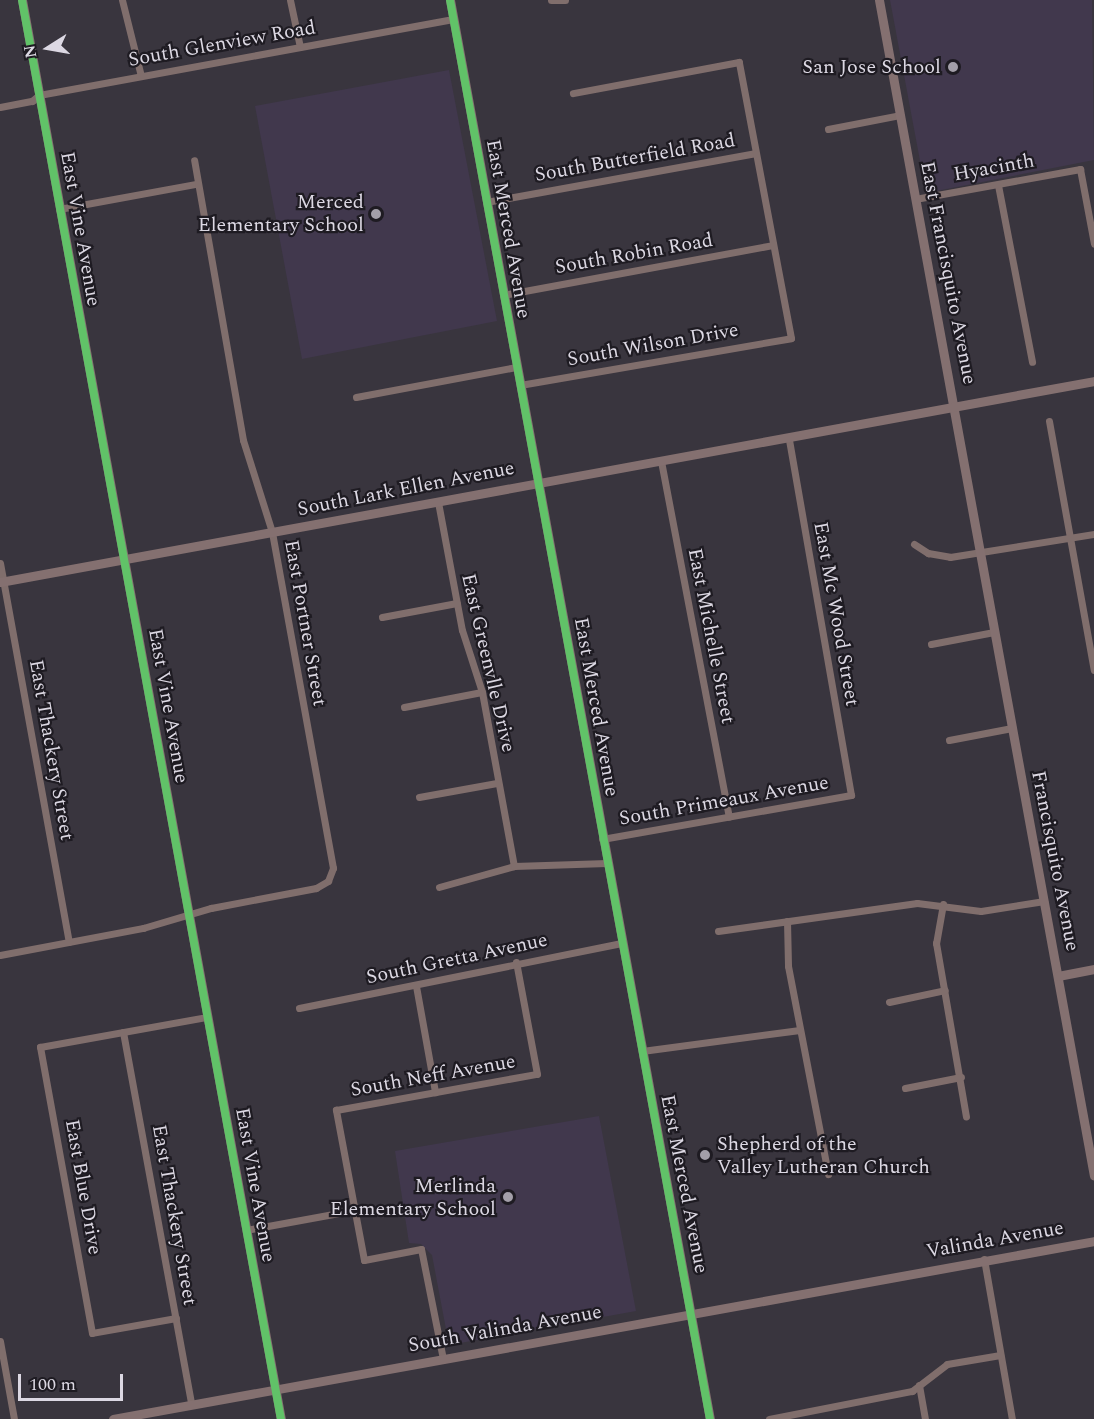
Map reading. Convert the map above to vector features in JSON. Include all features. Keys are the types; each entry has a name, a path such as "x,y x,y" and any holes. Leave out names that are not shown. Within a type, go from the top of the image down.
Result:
{"street":[{"name":"East Vine Avenue","path":"21,0 281,1419"},
{"path":"122,0 141,76"},
{"path":"290,0 300,46"},
{"name":"East Merced Avenue","path":"450,0 710,1419"},
{"path":"551,1 565,0"},
{"name":"East Francisquito Avenue","path":"879,0 955,406 980,554"},
{"name":"South Glenview Road","path":"0,107 32,101 39,95 453,19"},
{"path":"573,93 739,62 772,245"},
{"path":"828,129 900,115"},
{"name":"South Butterfield Road","path":"486,202 755,153"},
{"name":"East Portner Street","path":"189,915 316,888 328,881 333,868 272,532 243,440 195,184 194,160"},
{"name":"Hyacinth","path":"915,199 1080,169 1094,244"},
{"path":"59,209 195,184"},
{"path":"998,184 1032,362"},
{"name":"South Robin Road","path":"503,295 772,245"},
{"name":"South Wilson Drive","path":"520,385 790,338 772,245"},
{"path":"356,398 517,367"},
{"name":"South Lark Ellen Avenue","path":"2,582 1094,381"},
{"path":"1049,421 1094,670"},
{"name":"East Mc Wood Street","path":"789,438 851,795"},
{"name":"East Michelle Street","path":"661,461 729,817"},
{"name":"East Greenvlle Drive","path":"438,502 457,603 482,692 514,866"},
{"path":"914,544 928,554 950,557 1094,534"},
{"name":"Francisquito Avenue","path":"980,554 1094,1176"},
{"name":"East Thackery Street","path":"0,563 69,942"},
{"path":"382,617 457,603"},
{"path":"931,644 994,632"},
{"path":"404,707 482,692"},
{"path":"949,740 1012,728"},
{"path":"419,797 497,783"},
{"name":"South Primeaux Avenue","path":"603,839 851,795"},
{"path":"439,887 514,866 607,863"},
{"path":"718,931 787,921 830,918 917,903 943,904 981,911 1044,901"},
{"path":"943,904 936,943 966,1116"},
{"path":"0,955 189,915"},
{"path":"787,921 788,966 828,1174"},
{"name":"South Gretta Avenue","path":"299,1008 416,986 425,980 621,943"},
{"name":"South Neff Avenue","path":"355,1210 336,1110 537,1074 516,962"},
{"path":"1058,976 1094,969"},
{"path":"416,986 435,1092"},
{"path":"889,1002 945,990"},
{"path":"123,1032 207,1017"},
{"path":"642,1051 800,1030"},
{"name":"East Thackery Street","path":"123,1032 191,1404"},
{"name":"East Blue Drive","path":"123,1032 40,1047 92,1333 176,1318"},
{"path":"905,1088 961,1077"},
{"path":"246,1230 355,1210 364,1260 421,1249 442,1359"},
{"name":"Valinda Avenue","path":"903,1274 1094,1241"},
{"path":"984,1259 1012,1419"},
{"name":"South Valinda Avenue","path":"118,1418 903,1274"},
{"path":"0,1341 14,1419"},
{"path":"769,1419 912,1391 947,1365 1000,1355"},
{"path":"919,1385 926,1419"},
{"path":"816,1410 818,1419"}],"shaded area":[{"path":"890,0 1092,0 1094,160 926,193"},
{"name":"Merced Elementary School","path":"449,70 497,321 302,359 255,106"},
{"name":"Merlinda Elementary School","path":"599,1116 636,1311 449,1345 432,1255 421,1244 409,1243 395,1151"}],"cycle path":[{"path":"22,0 281,1419"},
{"path":"450,0 710,1419"}],"place":[{"name":"San Jose School","path":"953,67"},
{"name":"Merced Elementary School","path":"376,214"},
{"name":"Shepherd of the Valley Lutheran Church","path":"705,1155"},
{"name":"Merlinda Elementary School","path":"508,1197"}]}
